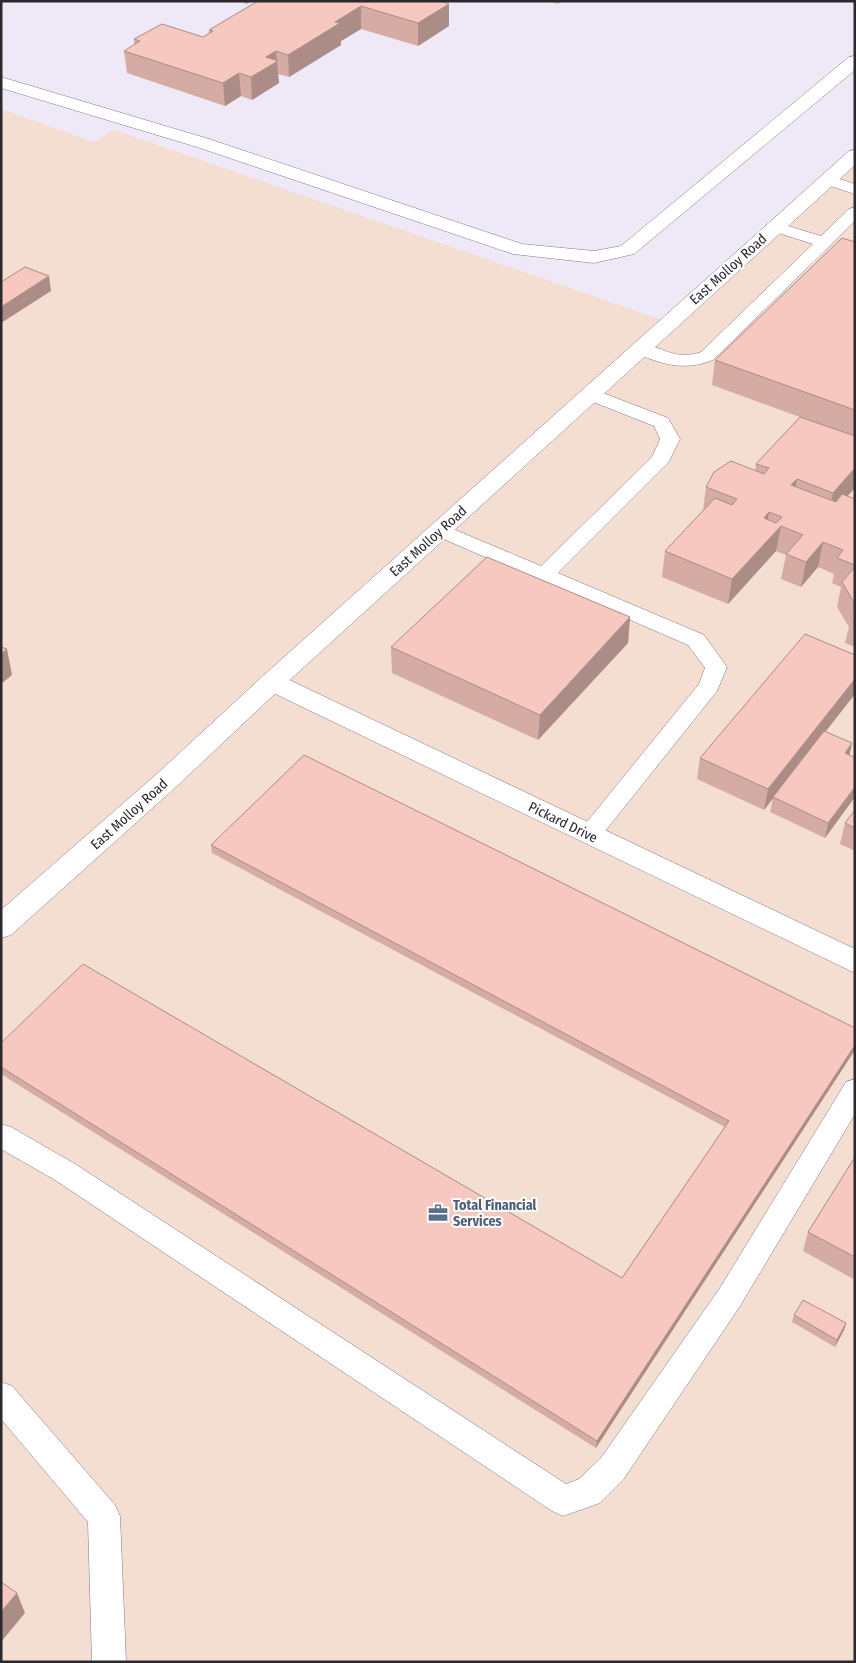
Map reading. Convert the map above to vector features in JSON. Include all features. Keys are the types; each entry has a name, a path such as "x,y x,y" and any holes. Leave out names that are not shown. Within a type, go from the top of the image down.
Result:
{"street":[{"path":"1,82 204,143 520,250 594,257 627,250 855,61"},
{"name":"East Molloy Road","path":"1,927 161,786 439,530 855,155"},
{"name":"Pickard Drive","path":"272,682 855,962"}],"lane":[{"path":"827,180 855,189"},
{"path":"640,349 678,362 694,362 707,356 855,212"},
{"path":"775,227 824,242"},
{"path":"544,575 661,459 670,439 661,422 590,394"},
{"path":"439,530 696,640 716,667 710,686 590,834"},
{"path":"1,1135 65,1172 563,1500 588,1492 612,1468 730,1297 855,1090"},
{"path":"1,1396 104,1516 109,1662"}],"shaded area":[{"path":"1,109 94,142 114,130 671,323 855,155 855,1662 1,1662"}],"building":[{"path":"258,1 441,1 449,4 418,23 361,6 335,22 340,23 288,55 276,51 266,57 278,61 251,77 239,73 223,83 124,51 140,41 134,39 162,24 203,37 213,31 209,30"},
{"path":"842,238 855,242 855,410 715,360"},
{"path":"25,267 49,276 1,307 1,282"},
{"path":"800,417 855,436 855,468 833,493 797,479 791,485 836,502 842,494 855,499 855,565 837,558 843,550 823,542 806,562 786,554 803,535 781,526 732,579 665,551 715,498 732,505 737,499 706,487 714,472 731,461 764,474 769,468 756,464","holes":["769,512 782,517 776,523 764,518"]},
{"path":"487,557 630,617 540,715 391,647"},
{"path":"855,567 855,602 842,582"},
{"path":"805,634 855,655 855,679 768,789 700,758"},
{"path":"1,647 7,649 1,654"},
{"path":"824,731 852,743 845,753 855,758 855,787 828,823 773,797"},
{"path":"304,755 855,1028 855,1045 597,1441 1,1067 1,1043 83,964 622,1278 729,1121 211,845"},
{"path":"855,810 855,828 845,823"},
{"path":"855,1157 855,1257 808,1232"},
{"path":"803,1300 846,1323 837,1340 794,1315"},
{"path":"1,1582 17,1593 1,1612"}],"place":[{"name":"Total Financial Services","path":"438,1213"}]}
